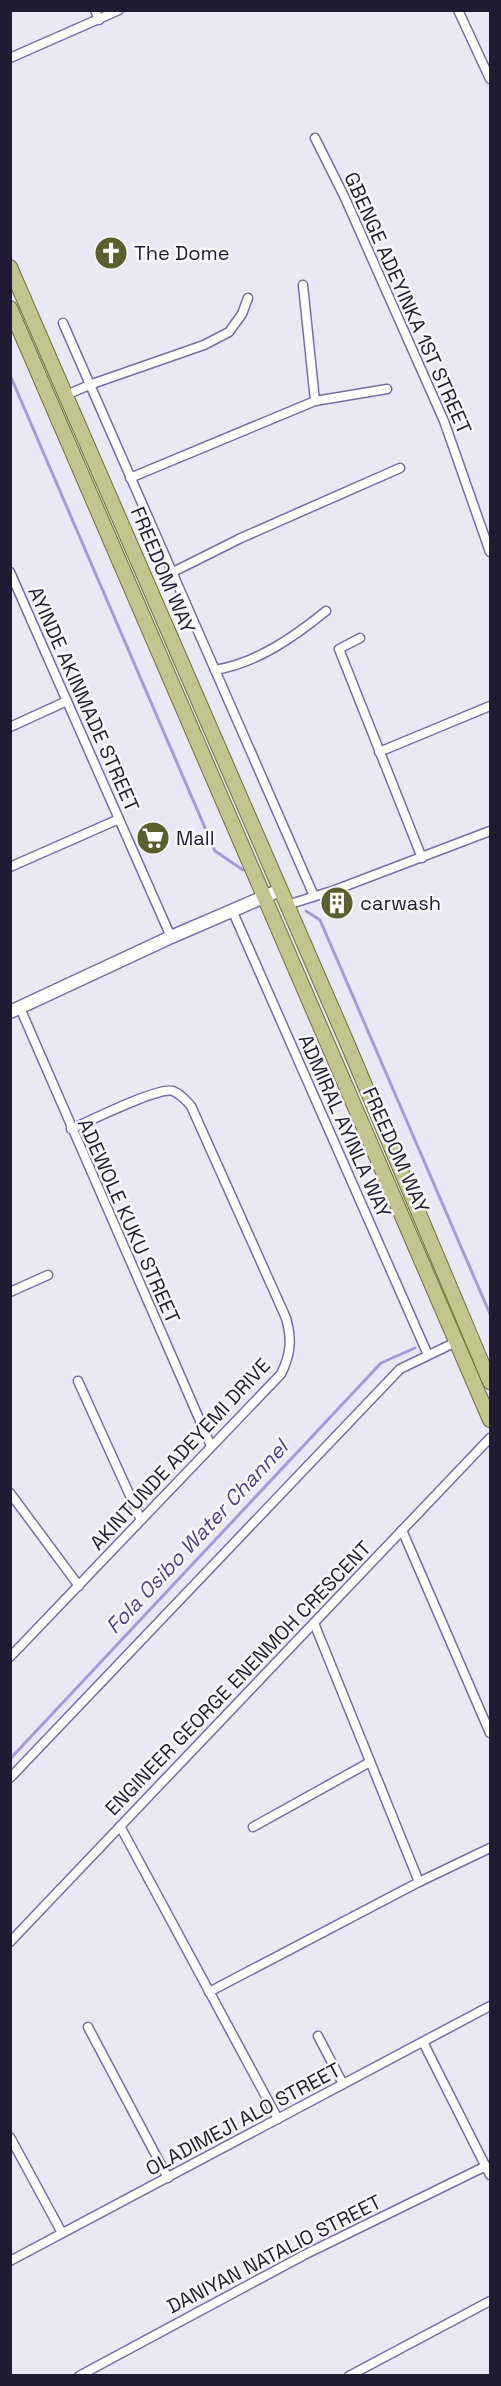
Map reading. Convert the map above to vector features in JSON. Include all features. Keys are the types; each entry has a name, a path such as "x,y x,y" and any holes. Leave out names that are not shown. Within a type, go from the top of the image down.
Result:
{"main road":[{"name":"FREEDOM WAY","path":"10,267 490,1382"},
{"name":"FREEDOM WAY","path":"10,308 458,1341 490,1420"}],"street":[{"path":"95,10 99,20"},
{"path":"10,58 119,10"},
{"path":"458,10 490,79"},
{"name":"GBENGE ADEYINKA 1ST STREET","path":"315,138 345,198 444,421 490,552"},
{"path":"303,285 315,401"},
{"path":"66,395 204,345 230,332 242,314 248,298"},
{"path":"63,323 92,384 130,478 314,897"},
{"path":"130,478 315,401 387,389"},
{"path":"173,572 241,538 400,468"},
{"name":"AYINDE AKINMADE STREET","path":"10,572 171,937"},
{"path":"215,670 245,662 269,651 326,610"},
{"path":"360,638 339,649 422,858"},
{"path":"10,727 67,701"},
{"path":"378,752 490,706"},
{"path":"10,867 119,819"},
{"path":"286,905 422,858 490,831"},
{"path":"15,1010 171,937 280,890"},
{"name":"ADMIRAL AYINLA WAY","path":"232,910 428,1354"},
{"name":"ADEWOLE KUKU STREET","path":"15,1010 71,1129 211,1446"},
{"name":"AKINTUNDE ADEYEMI DRIVE","path":"10,1657 281,1374 291,1347 286,1318 191,1106 185,1099 172,1091 156,1092 71,1129"},
{"path":"10,1292 48,1275"},
{"path":"10,1778 400,1369 458,1341"},
{"path":"78,1381 141,1520"},
{"name":"ENGINEER GEORGE ENENMOH CRESCENT","path":"10,1942 490,1438"},
{"path":"10,1493 79,1586"},
{"path":"402,1530 490,1732"},
{"path":"314,1623 419,1882"},
{"path":"253,1827 370,1762"},
{"path":"120,1826 278,2119"},
{"path":"209,1992 419,1882 490,1848"},
{"name":"OLADIMEJI ALO STREET","path":"10,2261 490,2006"},
{"path":"88,2027 168,2178"},
{"path":"318,2036 343,2084"},
{"path":"423,2042 490,2175"},
{"path":"10,2137 62,2233"},
{"name":"DANIYAN NATALIO STREET","path":"79,2376 306,2254 486,2166"},
{"path":"349,2376 490,2301"}],"waterway":[{"path":"10,375 215,851 243,870"},
{"path":"306,911 320,920 490,1314"},
{"name":"Fola Osibo Water Channel","path":"10,1759 381,1363 415,1348"}],"place":[{"name":"The Dome","path":"111,253"},
{"name":"Mall","path":"153,838"},
{"name":"carwash","path":"337,903"}]}
